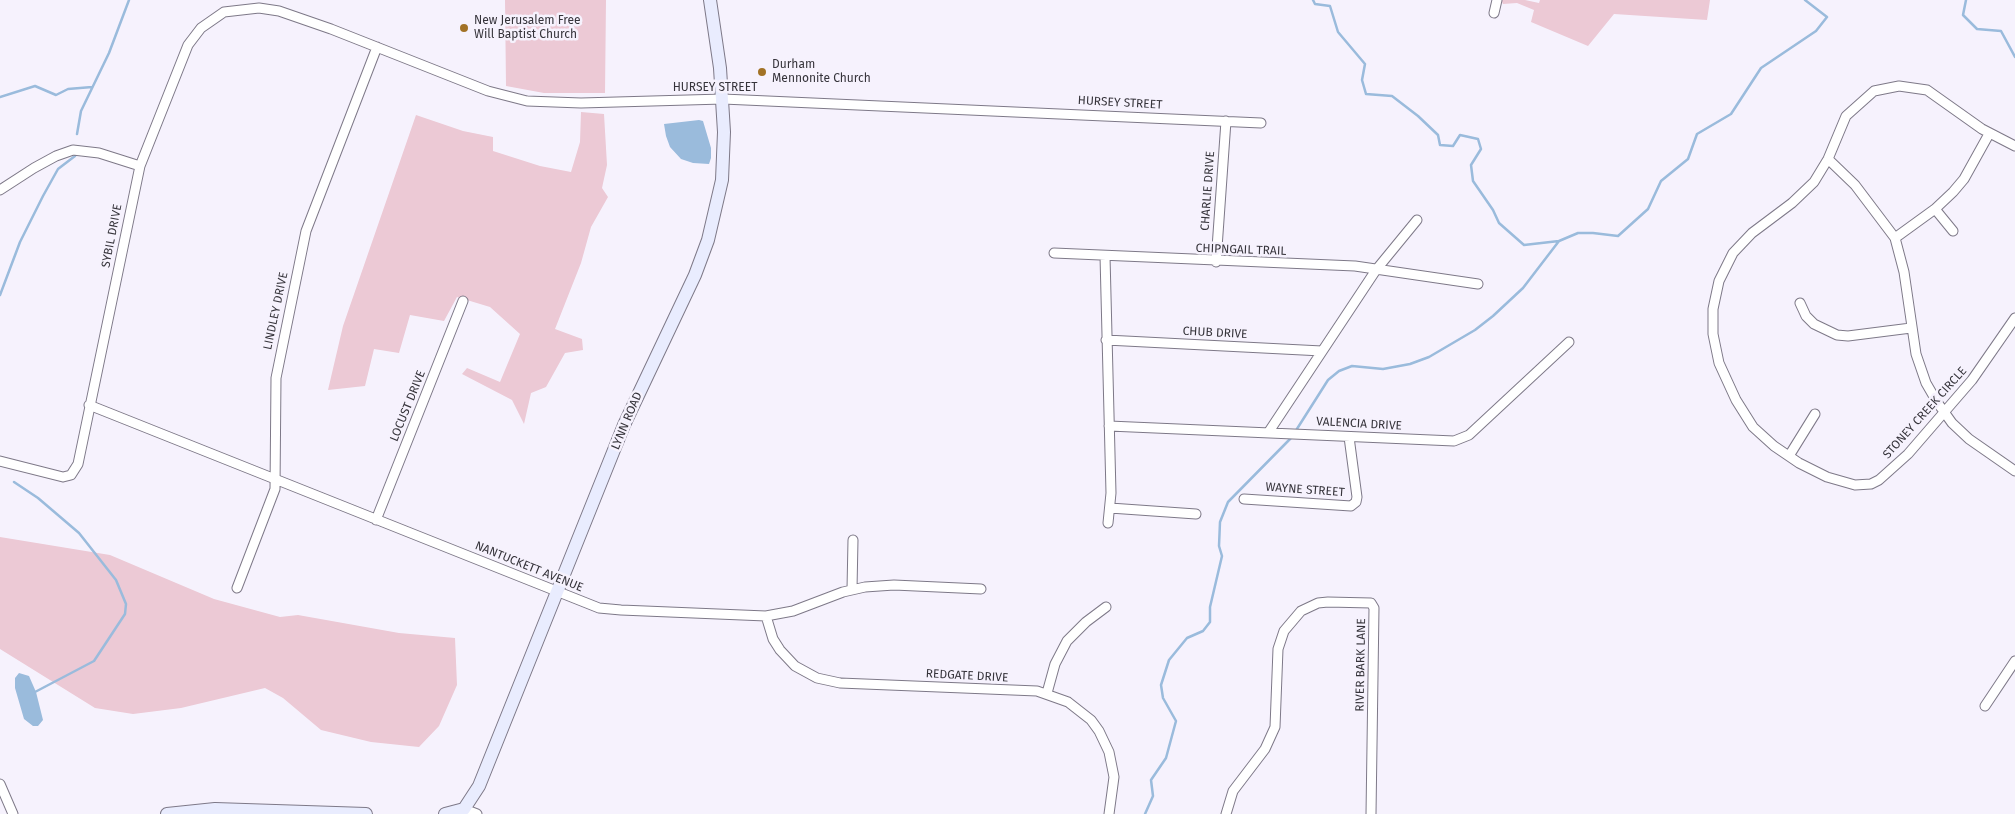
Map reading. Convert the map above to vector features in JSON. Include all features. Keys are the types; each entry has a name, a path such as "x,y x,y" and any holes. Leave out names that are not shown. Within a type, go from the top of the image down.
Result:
{"street":[{"name":"LYNN ROAD","path":"464,809 479,786 624,425 696,275 708,240 722,180 723,99 717,40 710,0"},
{"path":"1494,13 1497,0"},
{"name":"HURSEY STREET","path":"215,17 238,9 267,9 377,46 488,91 527,101 581,103 723,99 1261,123"},
{"name":"SYBIL DRIVE","path":"0,461 56,476 71,475 78,464 140,166 188,45 201,28 215,17"},
{"name":"LINDLEY DRIVE","path":"237,588 273,497 277,480 274,431 276,378 302,248 313,209 377,46"},
{"name":"STONEY CREEK CIRCLE","path":"2015,146 1989,134 1933,93 1914,87 1891,86 1874,91 1846,116 1828,159 1808,188 1738,247 1723,271 1714,300 1714,344 1719,364 1730,388 1753,427 1766,440 1790,456 1834,480 1855,486 1871,484 1888,473 1908,454 1972,380 2015,318"},
{"name":"CHARLIE DRIVE","path":"1216,262 1226,121"},
{"path":"1895,238 1935,209 1964,179 1989,134"},
{"path":"0,190 34,168 56,156 73,150 99,153 140,166"},
{"path":"1828,159 1860,191 1895,238 1906,283 1912,328 1922,373 1944,412 1969,439 2015,472"},
{"path":"1935,209 1953,231"},
{"path":"1268,433 1376,270 1417,220"},
{"name":"CHIPNGAIL TRAIL","path":"1054,253 1216,262 1355,266 1478,284"},
{"path":"1105,256 1110,508 1108,523"},
{"name":"LOCUST DRIVE","path":"376,520 463,301"},
{"path":"1800,303 1806,316 1814,324 1837,335 1848,336 1912,328"},
{"name":"CHUB DRIVE","path":"1106,340 1322,350"},
{"name":"VALENCIA DRIVE","path":"1109,426 1350,437 1462,439 1469,435 1569,342"},
{"name":"NANTUCKETT AVENUE","path":"89,405 558,592 610,610 766,616 794,612 852,589 881,584 981,589"},
{"path":"1790,456 1815,414"},
{"name":"WAYNE STREET","path":"1244,499 1351,506 1356,502 1357,497 1350,437"},
{"path":"1110,508 1196,514"},
{"path":"852,589 853,540"},
{"name":"RIVER BARK LANE","path":"1226,814 1233,791 1265,749 1275,726 1278,649 1284,631 1301,611 1309,606 1328,602 1370,604 1374,608 1371,814"},
{"path":"1047,693 1055,664 1067,641 1086,622 1106,607"},
{"name":"REDGATE DRIVE","path":"766,616 774,639 784,654 795,666 817,678 840,683 1047,693 1068,702 1080,709 1091,720 1105,740 1113,765 1114,777 1109,814"},
{"path":"1985,706 2015,662"},
{"path":"0,784 14,814"},
{"path":"167,814 215,809 366,814"},
{"path":"445,814 464,809 477,814"}],"shaded area":[{"path":"505,0 606,0 605,93 544,93 506,86"},
{"path":"1501,0 1525,0 1539,3 1540,0 1710,0 1707,20 1614,14 1588,46 1531,22 1534,10 1517,3 1503,4"},
{"path":"581,112 604,114 607,165 602,188 608,197 591,227 581,263 555,329 582,339 583,350 565,353 546,387 531,393 524,424 512,400 462,374 467,368 500,382 520,334 490,307 457,297 444,321 410,315 399,353 374,349 365,386 328,390 343,326 416,115 463,131 493,137 493,151 540,166 571,172 580,142"},
{"path":"0,537 110,555 214,599 280,617 298,615 399,633 455,638 457,685 439,726 419,747 371,742 321,730 283,698 265,688 181,708 133,714 95,708 0,649"}],"water":[{"path":"703,121 711,148 709,164 693,163 681,159 670,147 666,136 664,124"},
{"path":"19,673 29,676 36,692 43,720 38,726 33,726 24,719 15,688 15,678"}],"waterway":[{"path":"77,134 81,111 109,53 129,0"},
{"path":"1313,0 1315,4 1330,6 1338,32 1365,64 1362,80 1366,94 1392,96 1418,116 1438,135 1440,145 1453,146 1460,135 1478,139 1481,149 1471,165 1473,181 1493,210 1499,223 1524,245 1559,241"},
{"path":"1295,432 1328,380 1339,371 1352,366 1383,369 1410,364 1429,357 1475,330 1493,316 1523,288 1559,241 1578,233 1618,236 1648,209 1661,181 1688,159 1697,134 1731,114 1761,68 1816,31 1827,17 1805,0"},
{"path":"1966,0 1963,15 1977,29 2001,31 2015,57"},
{"path":"0,97 35,86 56,95 68,89 92,87"},
{"path":"0,295 20,242 43,196 58,169 75,156"},
{"path":"1145,814 1153,796 1151,780 1166,758 1176,721 1163,698 1161,685 1169,660 1187,638 1203,631 1210,622 1210,607 1222,556 1219,546 1220,522 1228,502 1292,437"},
{"path":"14,482 38,498 79,533 116,580 126,604 125,614 94,661 35,692"}],"place":[{"name":"New Jerusalem Free Will Baptist Church","path":"464,28"},
{"name":"Durham Mennonite Church","path":"762,72"}]}
